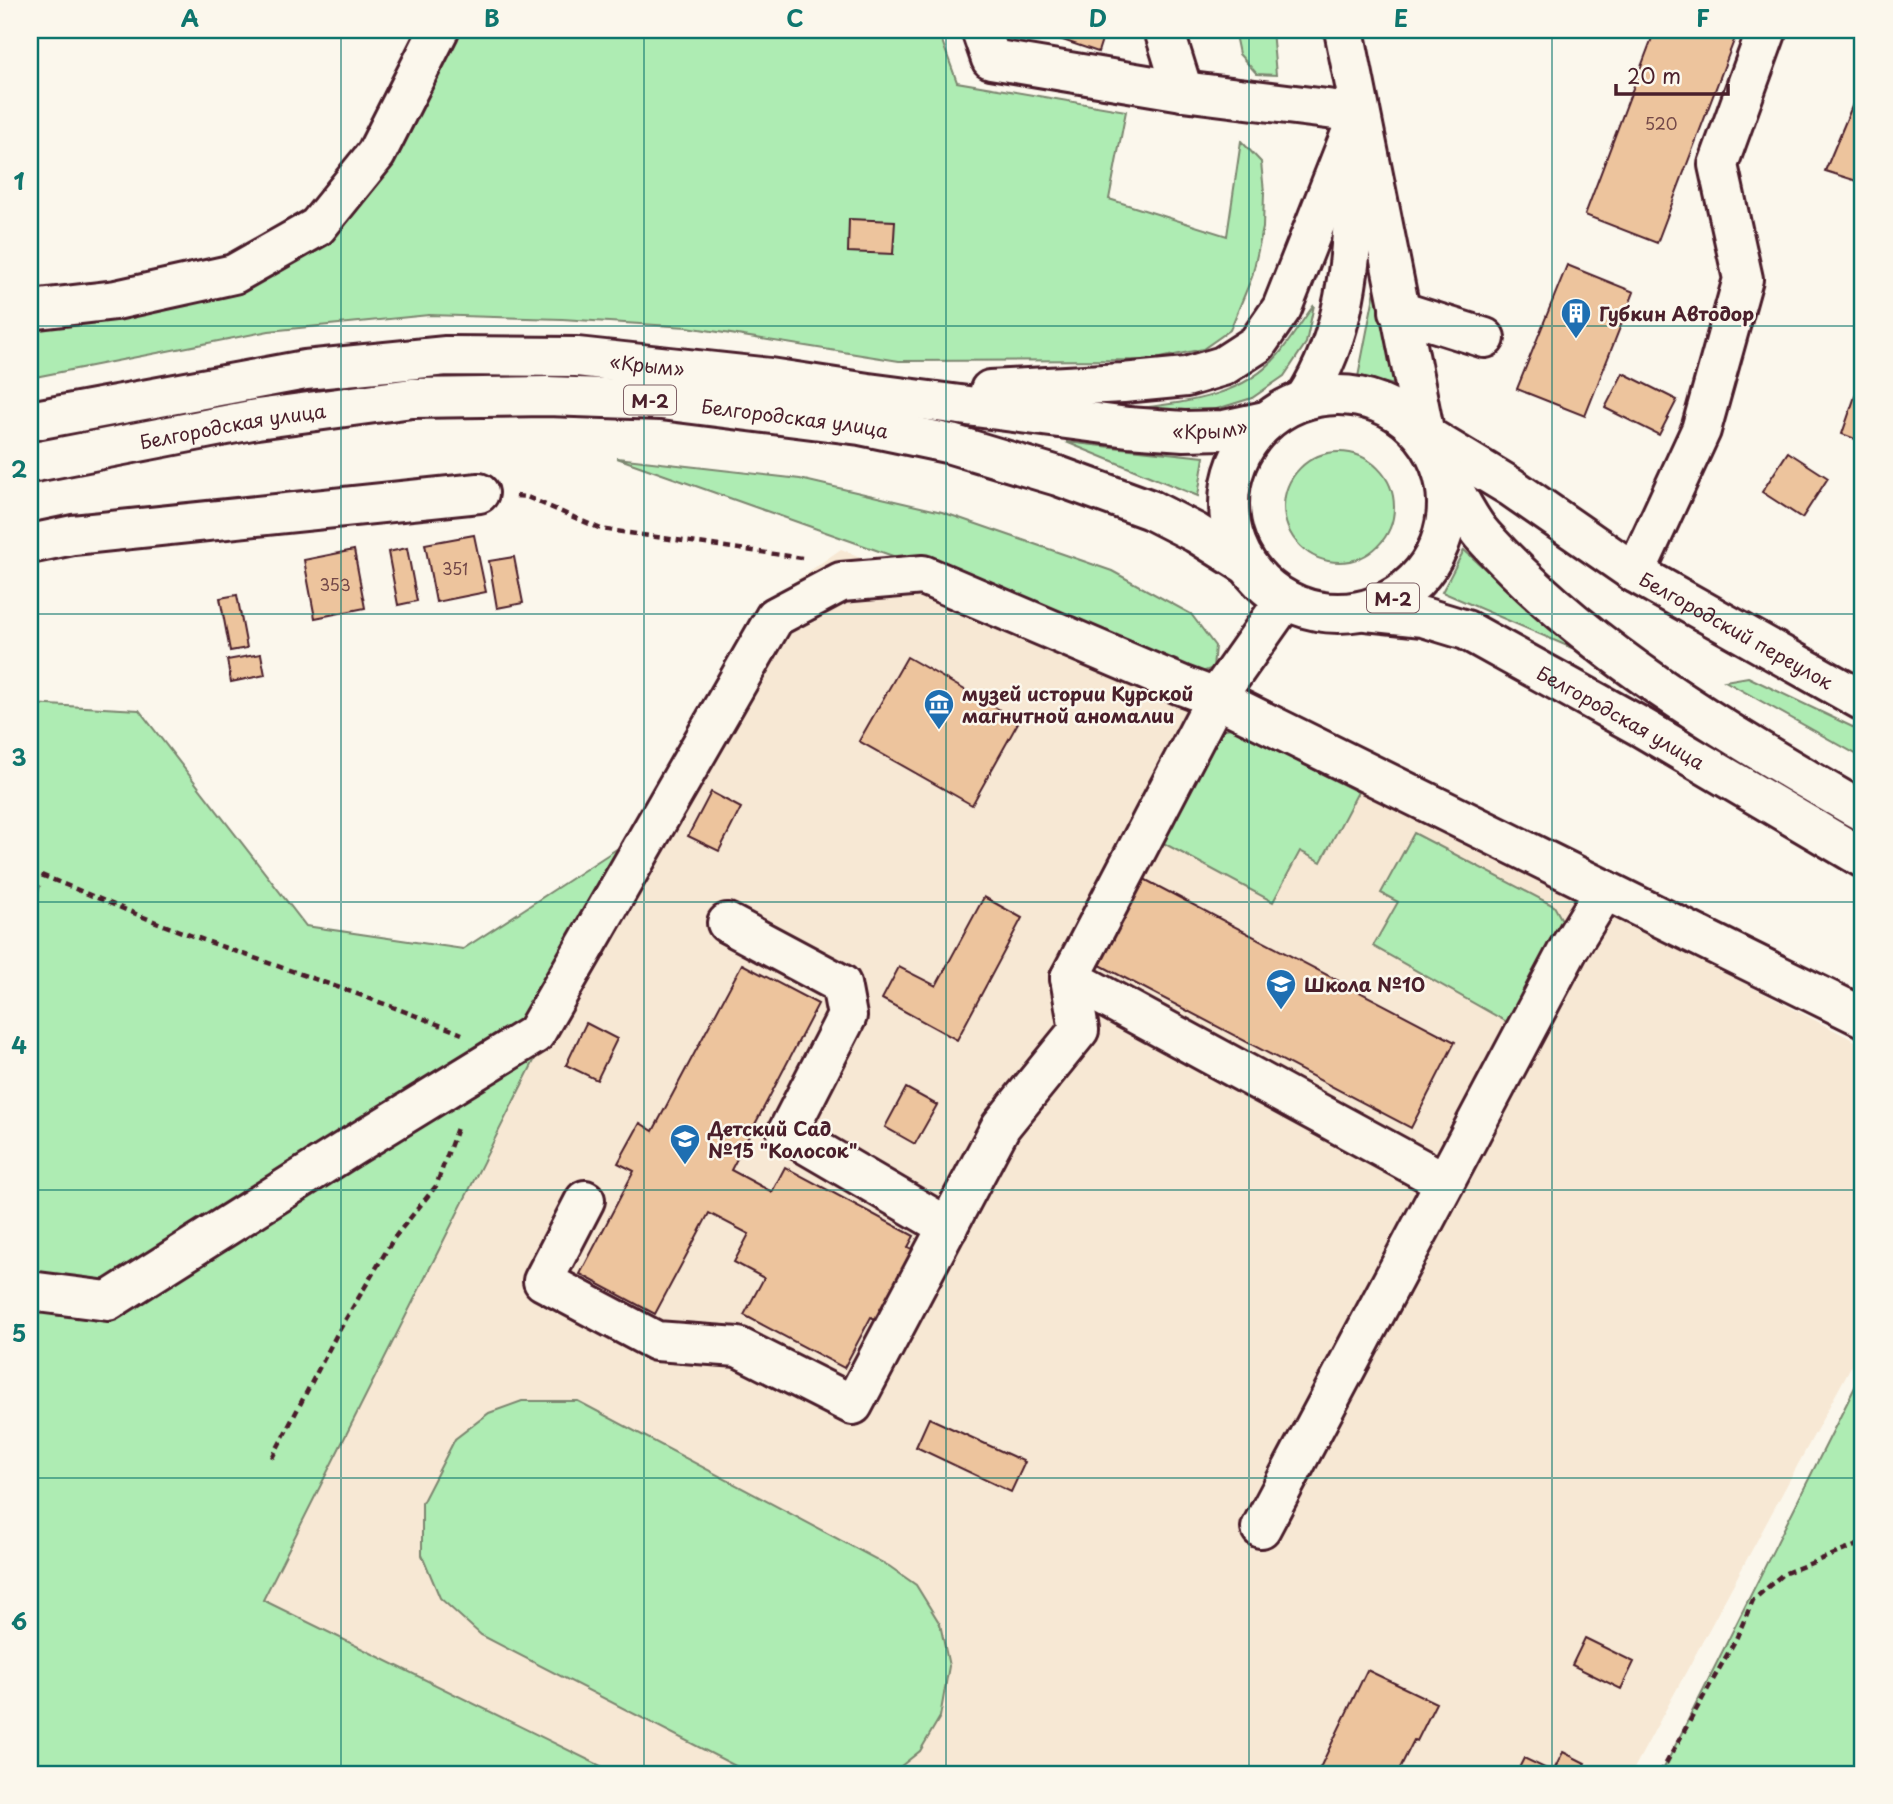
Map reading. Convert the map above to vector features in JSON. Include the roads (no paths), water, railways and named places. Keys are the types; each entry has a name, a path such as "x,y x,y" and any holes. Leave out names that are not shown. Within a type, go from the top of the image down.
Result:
{"main road":[{"path":"30,310 116,300 234,274 317,227 376,154 439,30"},
{"path":"981,30 991,59 1183,91 1359,113"},
{"path":"1164,30 1183,91"},
{"path":"1344,30 1424,435 1511,486 1634,573"},
{"name":"Белгородский переулок","path":"1767,30 1718,165 1743,279 1701,430 1634,573 1863,701"},
{"path":"868,393 1025,389 1123,383 1186,377 1223,366 1256,344 1282,308 1359,113"},
{"path":"1305,399 1333,346 1347,284 1359,113"},
{"path":"1399,310 1485,338"},
{"name":"«Крым»","path":"30,421 305,370 446,356 577,357 770,378 1128,427 1184,431 1224,430 1265,421"},
{"name":"«Крым»","path":"1340,394 1370,398 1398,411 1424,435 1444,472 1448,501 1445,530 1435,557 1417,581 1396,597 1366,611 1339,614 1311,610 1285,600 1264,585 1247,565 1234,538 1228,508 1232,479 1242,450 1265,421 1283,408 1305,399 1340,394"},
{"name":"Белгородская улица","path":"30,463 257,419 412,398 547,396 661,400 860,425 951,444 1058,476 1151,510 1196,533 1247,565"},
{"name":"М-2","path":"1444,472 1482,535 1563,613 1708,720 1863,812"},
{"path":"30,544 73,535 479,493"},
{"path":"30,1291 108,1301 351,1147 474,1053 535,1034 775,617 841,582 923,575 1216,698 1863,1017"},
{"path":"585,1200 543,1281 656,1340 738,1347 853,1405 1002,1126 1079,1030 1070,978 1216,698 1285,600"},
{"name":"Белгородская улица","path":"1366,611 1423,617 1466,630 1641,727 1863,858"},
{"path":"1261,1528 1568,950 1605,890"},
{"path":"727,923 841,984 847,1016 787,1133 948,1227"},
{"path":"1070,978 1445,1182"}],"place":[{"name":"Губкин Автодор","path":"1576,340"},
{"name":"музей истории Курской магнитной аномалии","path":"939,731"},
{"name":"Школа №10","path":"1281,1011"},
{"name":"Детский Сад №15 \"Колосок\"","path":"685,1166"}]}
